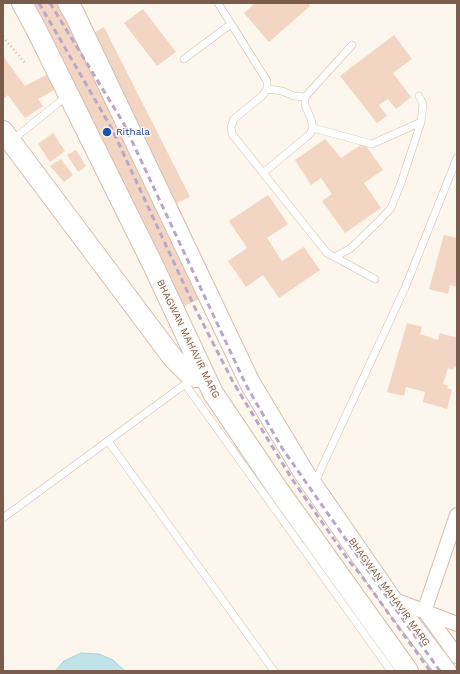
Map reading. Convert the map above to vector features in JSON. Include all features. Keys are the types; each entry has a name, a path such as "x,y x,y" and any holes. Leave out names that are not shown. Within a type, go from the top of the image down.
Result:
{"main road":[{"name":"BHAGWAN MAHAVIR MARG","path":"22,3 36,28 153,265 195,379 213,393 277,488 408,671"},
{"name":"BHAGWAN MAHAVIR MARG","path":"68,3 250,383 304,473 391,599 446,671"},
{"path":"7,136 173,358 195,379"}],"street":[{"path":"457,515 428,602 426,613 457,656"},
{"path":"391,599 457,624"}],"lane":[{"path":"218,3 267,81 267,89 262,96 234,119 231,127 232,134 327,253 375,280"},
{"path":"184,59 232,24"},
{"path":"263,173 310,134 313,128 305,105 305,97 352,45"},
{"path":"267,89 282,91 294,96 305,97"},
{"path":"7,136 69,95"},
{"path":"335,257 351,248 391,208 421,122 423,104 419,96"},
{"path":"313,128 372,144 421,122"},
{"path":"313,486 405,288 457,158"},
{"path":"3,518 195,379 392,671"},
{"path":"108,441 274,671"}],"path":[{"path":"3,37 26,64"}],"water":[{"path":"81,653 99,654 113,660 125,671 55,671 64,661"}],"building":[{"path":"26,3 73,3 92,34 104,27 190,197 177,203 217,291 182,307 142,219 129,226 58,88 38,99 43,106 25,118 8,95 3,99 3,56 25,86 50,73"},
{"path":"255,3 308,3 310,6 269,42 244,13"},
{"path":"143,9 176,52 157,66 124,23"},
{"path":"394,35 412,59 393,73 411,97 396,109 388,99 379,105 387,116 377,123 340,76"},
{"path":"53,133 65,151 50,162 38,144"},
{"path":"325,139 341,158 364,143 383,170 364,183 381,208 345,233 322,201 332,194 321,178 311,185 295,160"},
{"path":"76,150 86,166 78,172 67,155"},
{"path":"61,159 73,175 64,182 50,166"},
{"path":"268,195 288,224 267,238 282,261 304,247 320,270 279,298 263,275 246,287 228,261 247,248 229,221"},
{"path":"444,235 457,238 457,287 450,285 448,294 429,289"},
{"path":"407,323 422,327 420,334 438,340 440,333 457,338 457,367 454,366 453,370 448,368 443,384 452,390 447,409 423,402 425,392 406,387 404,396 387,392"}],"railway":[{"path":"39,3 112,129 195,308 233,382 292,479 349,561 361,575 430,671"},
{"path":"50,3 124,124 246,385 282,448 440,671"}],"place":[{"name":"Rithala","path":"107,132"}]}
